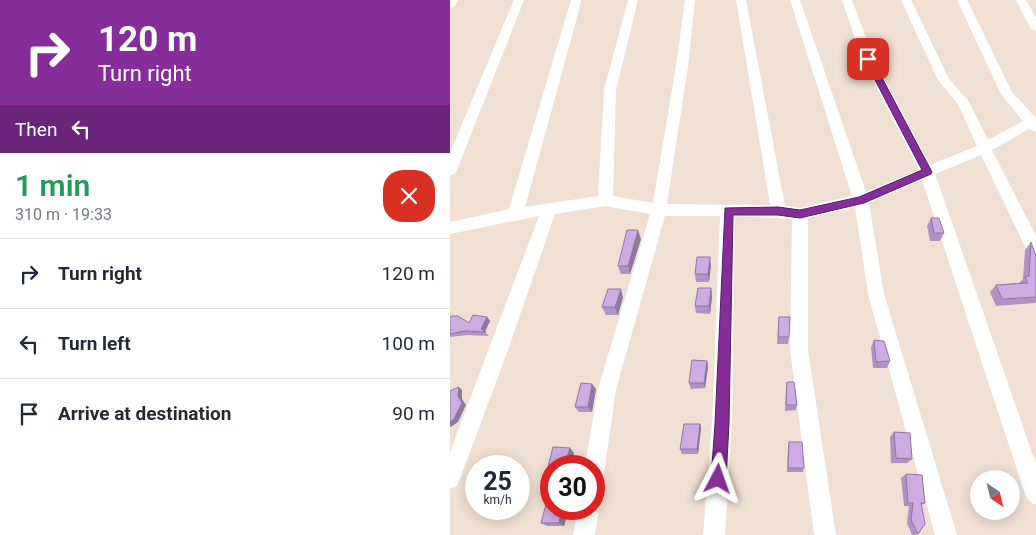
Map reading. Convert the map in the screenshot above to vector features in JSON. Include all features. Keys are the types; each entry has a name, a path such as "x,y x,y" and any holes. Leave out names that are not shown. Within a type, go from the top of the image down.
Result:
{"street":[{"path":"450,5 453,0"},
{"path":"450,170 519,0"},
{"path":"515,214 576,0"},
{"path":"605,200 610,90 633,0"},
{"path":"597,455 607,389 659,210 682,66 690,0"},
{"path":"740,0 778,211"},
{"path":"795,0 861,200 876,294 946,535"},
{"path":"847,0 868,59 927,172 1036,494"},
{"path":"906,0 941,73 963,102 974,122 984,148 1036,252"},
{"path":"450,228 515,214 605,200 659,210 778,211 800,214 861,200 984,148 1034,124 1007,94 962,0"},
{"path":"1022,0 1036,28"},
{"path":"450,479 550,208"},
{"path":"714,535 722,424 728,211"},
{"path":"800,214 800,350 825,535"},
{"path":"584,535 586,520"}],"building":[{"path":"931,218 939,218 944,233 934,233"},
{"path":"627,230 638,230 628,266 618,266"},
{"path":"1031,242 1036,256 1036,297 1002,299 996,285 1028,283 1025,277 1029,276"},
{"path":"697,257 710,257 708,274 695,274"},
{"path":"698,288 711,288 709,306 695,306"},
{"path":"608,289 621,289 615,307 602,307"},
{"path":"473,315 487,317 481,329 486,332 465,331 450,334 450,317 458,316 469,323"},
{"path":"779,317 790,317 789,337 778,337"},
{"path":"874,340 884,341 890,361 876,362"},
{"path":"692,360 707,361 704,383 689,383"},
{"path":"787,382 794,382 797,405 786,405"},
{"path":"581,383 592,384 588,407 575,407"},
{"path":"459,387 458,396 462,403 454,419 450,422 450,391"},
{"path":"684,424 700,424 697,449 680,449"},
{"path":"894,432 910,433 912,459 896,458"},
{"path":"789,442 802,442 804,468 788,468"},
{"path":"553,447 570,448 568,455 551,455"},
{"path":"906,474 922,475 925,503 921,503 925,524 918,534 911,520 913,503 908,503"},
{"path":"542,520 560,520 559,523 541,523"}],"route":[{"path":"718,479 722,424 728,211 778,211 800,214 861,200 927,172 868,59"}]}
